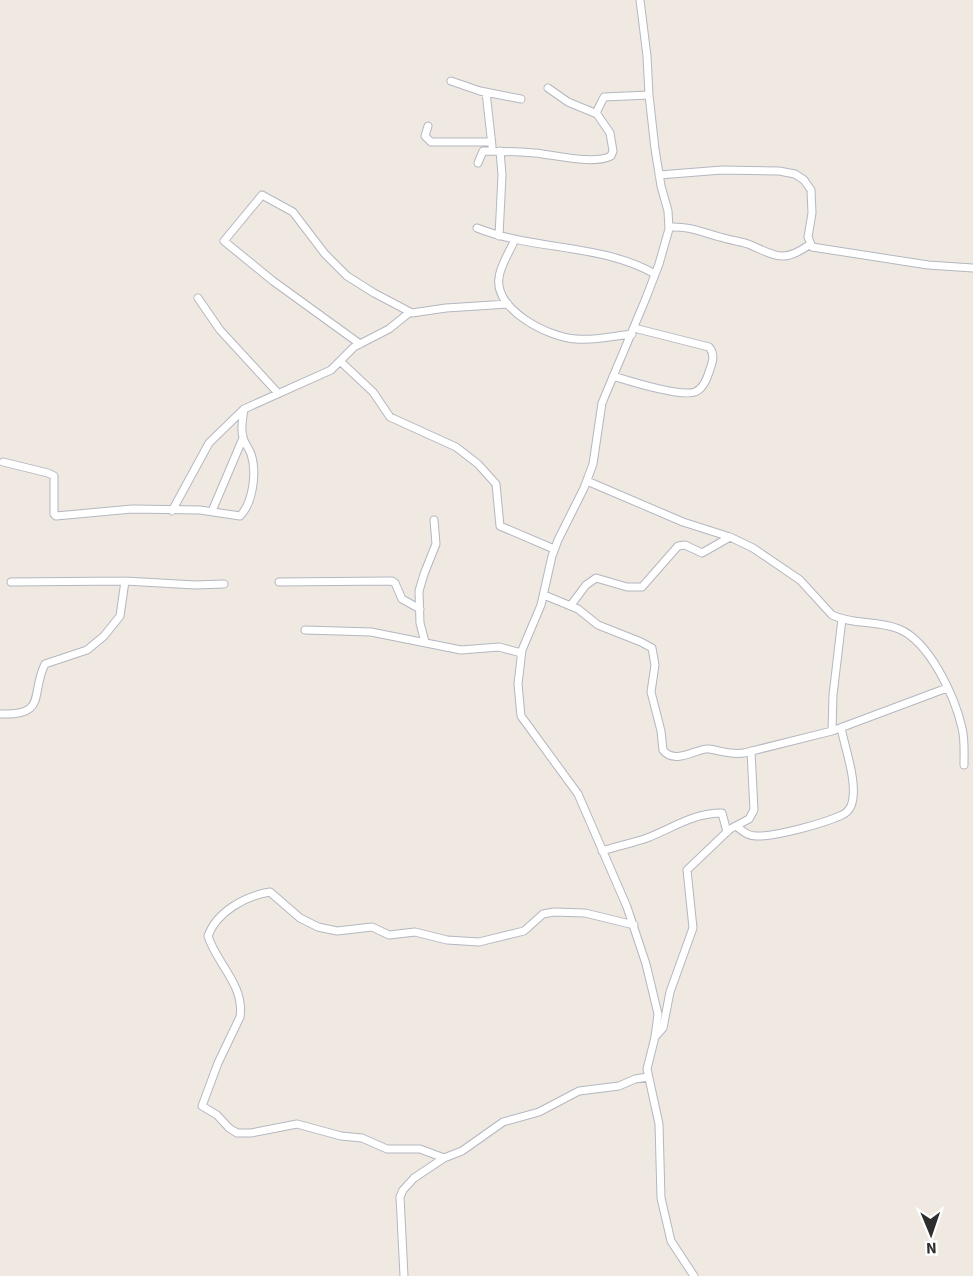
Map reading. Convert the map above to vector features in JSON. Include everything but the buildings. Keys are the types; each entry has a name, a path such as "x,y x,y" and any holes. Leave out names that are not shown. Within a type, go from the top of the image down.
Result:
{"street":[{"path":"640,0 659,175 669,227 655,274 602,403 595,455 587,481 555,549 536,620 521,653 518,684 521,716 578,794 634,925 656,1002 657,1024 647,1063 659,1124 661,1198 673,1245 694,1276"},
{"path":"451,81 486,92 521,99"},
{"path":"478,163 481,152 496,151 581,159 609,158 613,151 610,133 596,113 570,103 548,88"},
{"path":"486,92 491,142 496,151 502,175 499,236"},
{"path":"596,113 604,97 649,95"},
{"path":"428,126 425,136 431,142 491,142"},
{"path":"659,175 722,170 779,171 795,174 804,180 811,190 812,213 808,237 810,245 816,248 909,263 973,268"},
{"path":"360,344 273,281 224,241 262,195 293,212 325,254 347,276 410,312 508,304"},
{"path":"669,227 691,228 748,244 773,256 791,255 810,245"},
{"path":"477,228 499,236 618,257 655,274"},
{"path":"515,239 499,277 500,288 508,304 540,329 566,338 587,340 633,331 709,347 713,353 707,378 700,389 692,392 656,387 613,376"},
{"path":"198,298 220,330 277,392"},
{"path":"172,511 209,443 244,409 277,392 331,370 360,344 389,329 410,312"},
{"path":"340,361 371,389 390,417 456,447 478,464 496,484 500,526 555,549"},
{"path":"3,462 54,476 54,514 56,516 122,509 212,511 238,517 245,511 254,478 251,455 243,438 244,409"},
{"path":"212,511 243,438"},
{"path":"587,481 683,522 730,537 789,571 832,615 842,620 872,622 908,633 941,674 947,688 962,728 964,765"},
{"path":"425,642 420,623 421,584 436,542 434,520"},
{"path":"571,605 586,585 596,578 638,588 645,584 678,546 685,545 704,553 730,537"},
{"path":"0,714 20,714 28,711 37,699 45,664 87,650 104,636 120,616 125,581"},
{"path":"11,582 125,581 195,585 224,584"},
{"path":"279,582 391,581 395,583 402,599 420,609"},
{"path":"544,595 571,605 598,625 641,642 652,649 654,668 651,692 665,753 685,756 705,749 730,754 752,751 841,728 947,688"},
{"path":"832,730 833,695 842,620"},
{"path":"305,630 371,632 466,651 502,647 521,653"},
{"path":"736,826 747,835 766,836 849,811 853,803 854,791 841,728"},
{"path":"655,1037 663,1028 670,992 693,928 687,870 727,832 749,819 754,810 752,751"},
{"path":"602,851 645,839 688,819 705,814 722,813 727,832"},
{"path":"444,1158 420,1149 387,1149 364,1138 341,1136 297,1124 254,1133 237,1133 217,1115 202,1106 218,1063 241,1013 236,988 211,945 208,936 210,930 227,911 239,903 270,892 300,918 318,927 337,931 372,927 389,935 416,932 447,940 479,942 524,932 543,914 554,912 585,913 634,925"},
{"path":"404,1276 401,1193 414,1178 444,1158 462,1151 503,1122 540,1112 576,1092 589,1088 617,1086 648,1077"}]}
